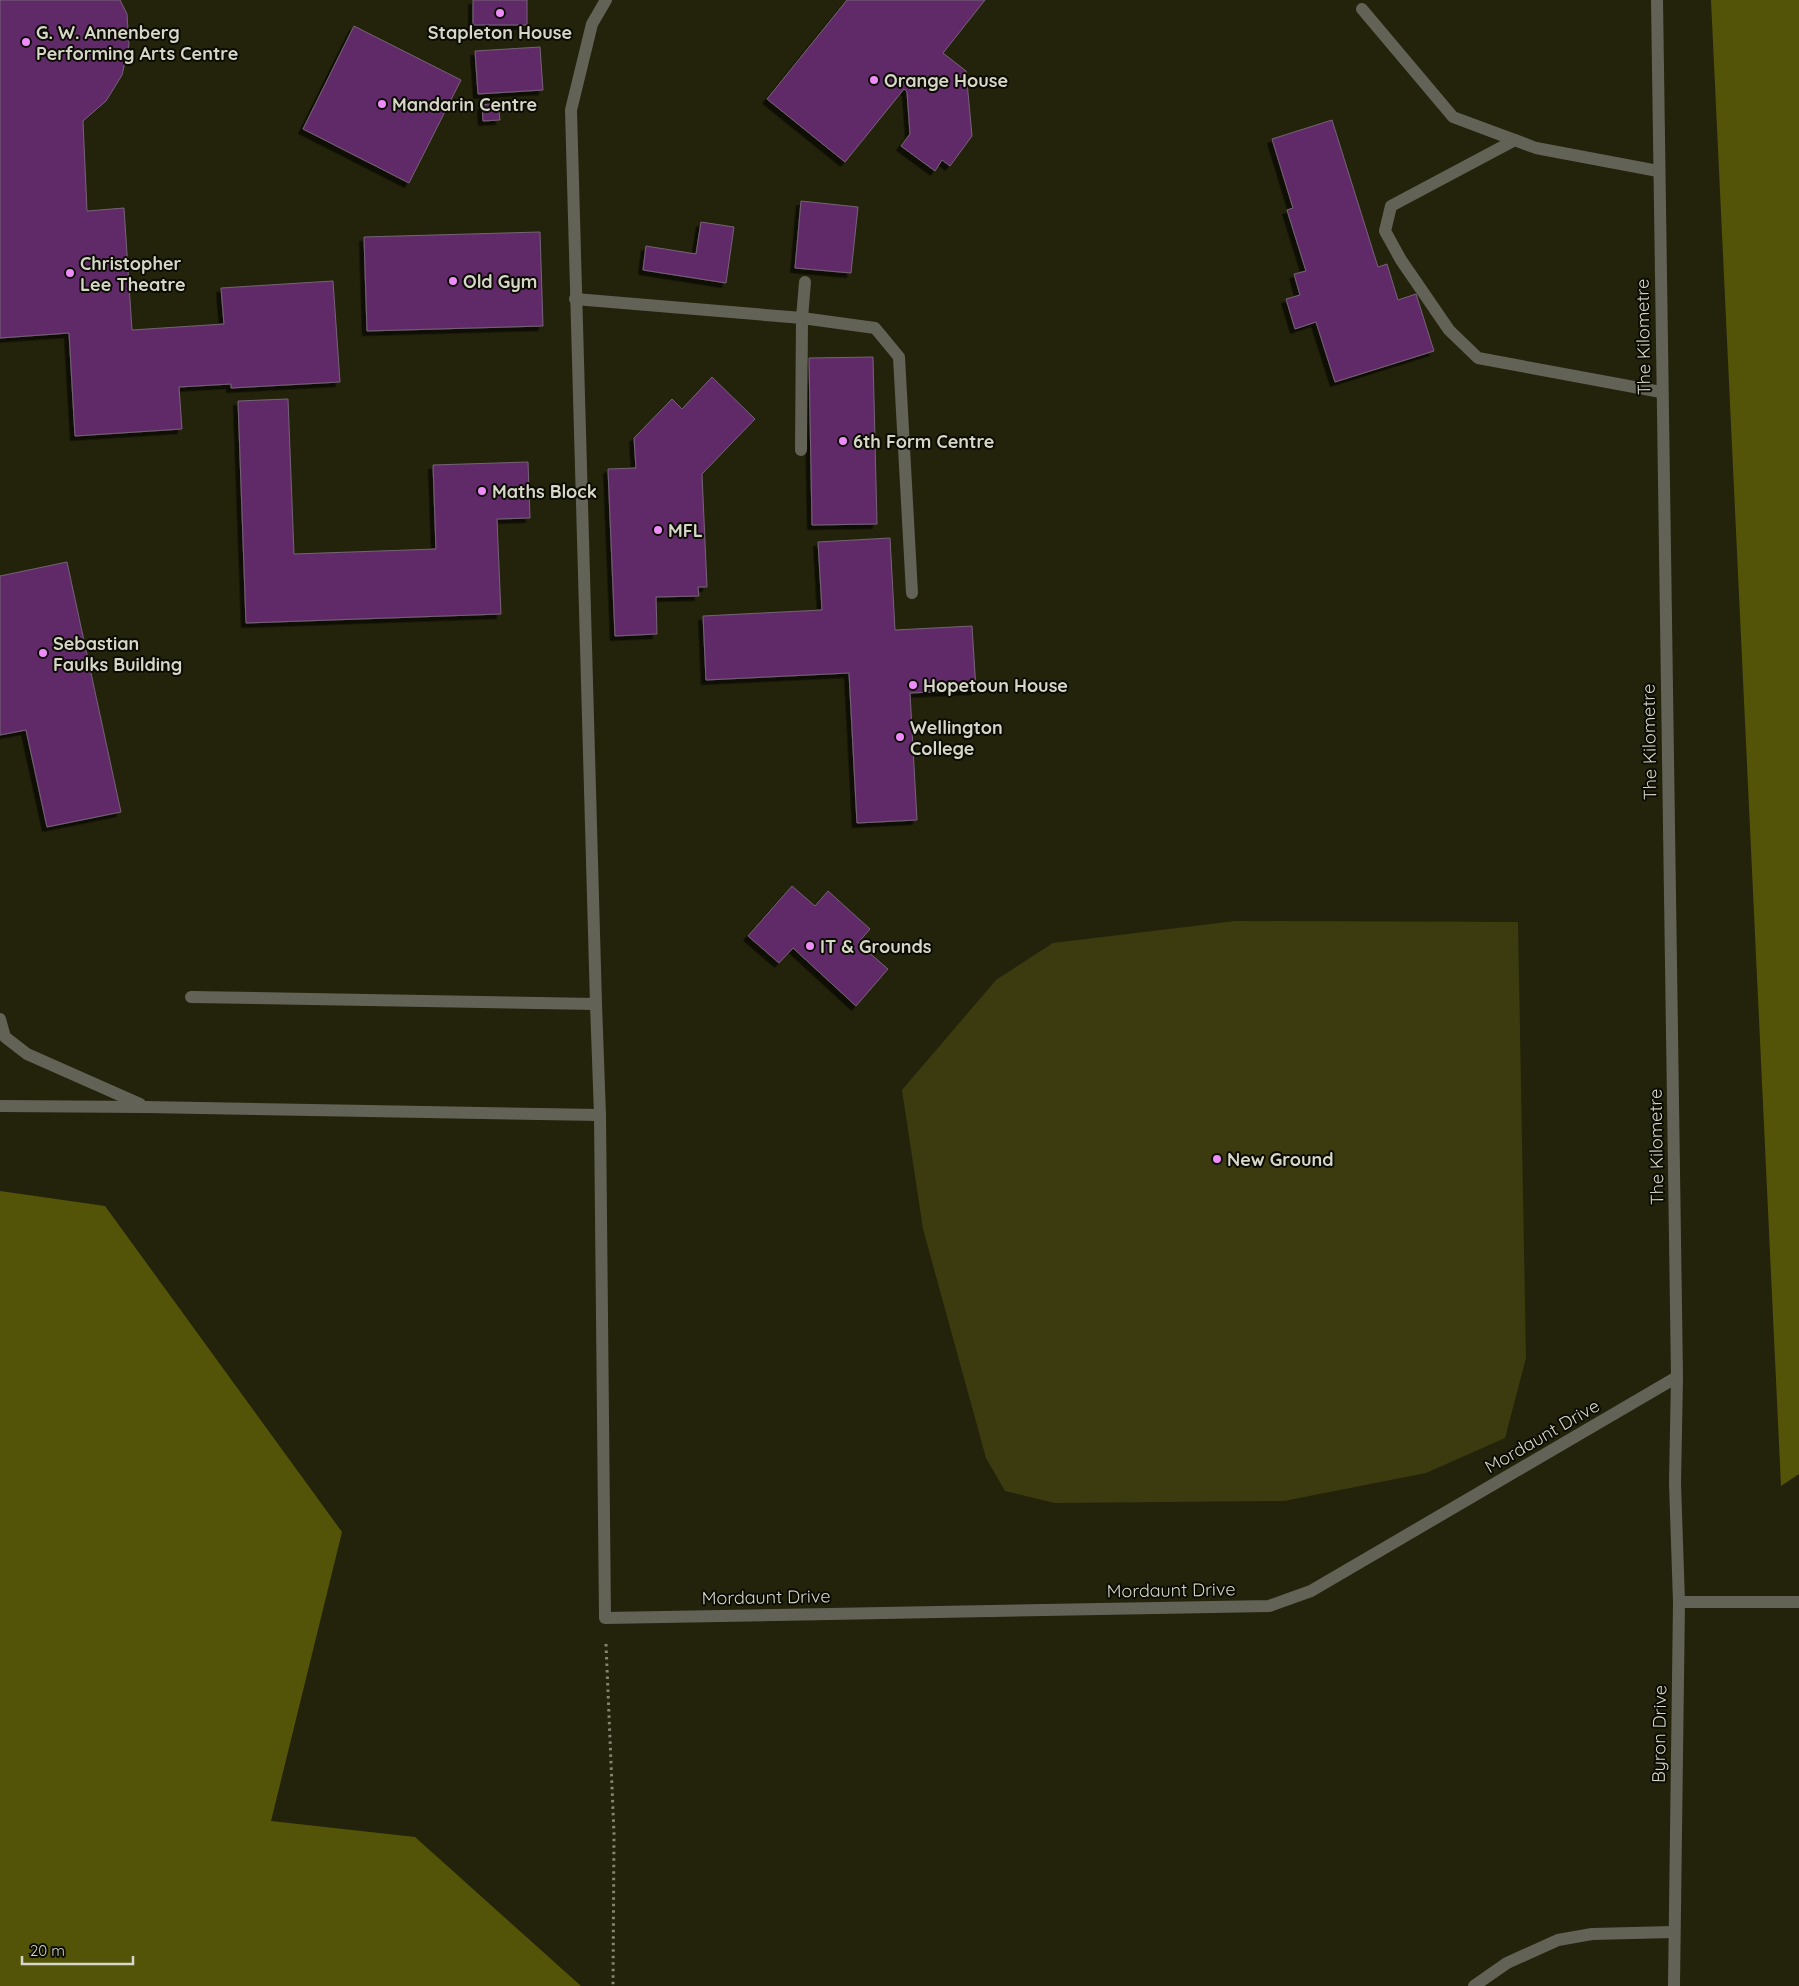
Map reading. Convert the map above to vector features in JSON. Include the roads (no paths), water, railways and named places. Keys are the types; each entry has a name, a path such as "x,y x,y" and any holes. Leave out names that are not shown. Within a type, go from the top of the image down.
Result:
{"street":[{"path":"0,1106 600,1116 571,110 592,24 606,0"},
{"name":"The Kilometre","path":"1657,0 1661,392 1677,1377 1675,1483"},
{"path":"1362,9 1453,117 1536,148 1658,171"},
{"path":"1514,140 1391,206 1385,231 1401,260 1449,330 1478,358 1661,392"},
{"path":"801,450 802,318 805,282"},
{"path":"575,299 802,318 875,328 899,357 912,593"},
{"path":"192,997 596,1004"},
{"path":"0,1019 5,1036 28,1054 145,1107"},
{"name":"Mordaunt Drive","path":"600,1116 605,1618 1270,1606 1311,1591 1677,1377"},
{"name":"Byron Drive","path":"1674,1986 1673,1932 1679,1602 1675,1483"},
{"path":"1679,1602 1799,1602"},
{"path":"1474,1986 1507,1963 1558,1940 1592,1934 1673,1932"}],"place":[{"name":"Stapleton House","path":"500,13"},
{"name":"G. W. Annenberg Performing Arts Centre","path":"26,42"},
{"name":"Orange House","path":"874,80"},
{"name":"Mandarin Centre","path":"382,104"},
{"name":"Christopher Lee Theatre","path":"70,273"},
{"name":"Old Gym","path":"453,281"},
{"name":"6th Form Centre","path":"843,441"},
{"name":"Maths Block","path":"482,491"},
{"name":"MFL","path":"658,530"},
{"name":"Sebastian Faulks Building","path":"43,653"},
{"name":"Hopetoun House","path":"913,685"},
{"name":"Wellington College","path":"900,737"},
{"name":"IT & Grounds","path":"810,946"},
{"name":"New Ground","path":"1217,1159"}]}
